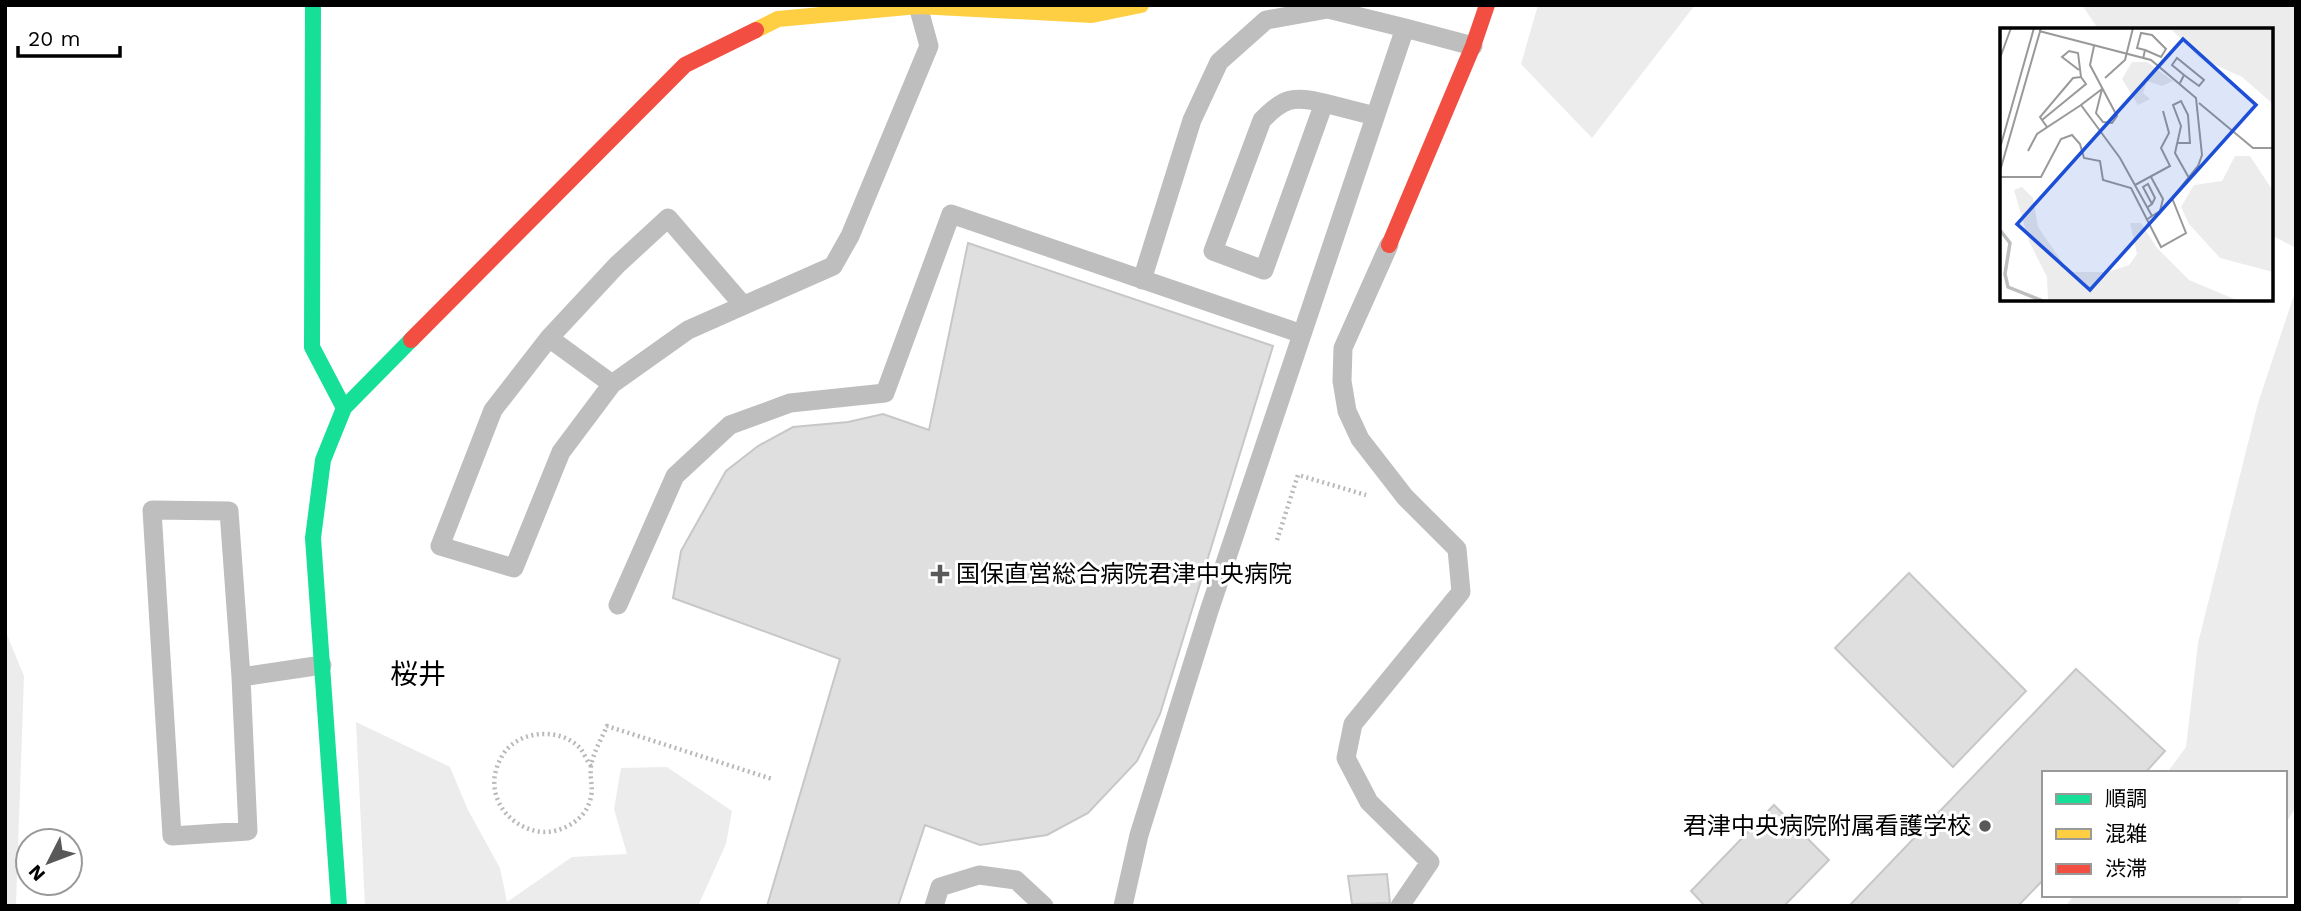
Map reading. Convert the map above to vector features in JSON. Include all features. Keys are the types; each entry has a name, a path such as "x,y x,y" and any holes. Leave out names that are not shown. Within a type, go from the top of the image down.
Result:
{"street":[{"path":"313,5 312,347 344,408"},
{"path":"339,906 313,538 323,460 344,408 685,65 778,19 918,6 1092,15 1141,5"},
{"path":"1389,245 1473,46 1487,5"}],"lane":[{"path":"743,305 668,218 617,265 548,338 493,410 440,546 514,568 561,452 612,384 688,330 833,266 850,236 929,46 918,6"},
{"path":"1142,280 1192,120 1219,62 1266,20 1328,9 1473,46"},
{"path":"1123,906 1139,835 1209,611 1405,28"},
{"path":"1324,103 1264,270 1213,251 1262,120 1277,104 1298,97 1324,103 1375,116"},
{"path":"618,605 675,476 730,425 790,403 886,393 951,214 1302,334"},
{"path":"1389,245 1343,348 1342,381 1348,411 1360,439 1405,497 1457,549 1461,592 1353,724 1346,758 1369,802 1430,862 1400,906"},
{"path":"548,338 612,384"},
{"path":"152,510 229,511 241,677 248,831 172,836 152,510"},
{"path":"241,677 322,665"},
{"path":"934,906 940,887 979,875 1016,880 1044,906"}],"path":[{"path":"1277,540 1298,475 1366,495"},
{"path":"591,766 579,747 560,736 538,733 517,741 501,756 494,777 497,800 509,818 528,830 550,832 571,825 587,809 593,788 591,766 607,726 772,779"}],"shaded area":[{"path":"1538,5 1695,5 1592,138 1521,64"},
{"path":"2082,5 2296,5 2296,248 2273,236 2273,28 2098,28"},
{"path":"2296,289 2296,807 2287,822 2287,771 2168,771 2186,747 2198,643 2258,403"},
{"path":"5,630 24,676 19,827 14,827 16,906 5,906"},
{"path":"356,722 450,767 468,810 500,868 507,902 572,857 627,854 614,809 621,768 667,767 732,811 726,844 698,906 365,906"},
{"path":"2073,897 2243,897 2237,906 2066,906"}],"building":[{"name":"国保直営総合病院君津中央病院","path":"968,243 1273,346 1160,714 1137,761 1088,813 1047,835 980,845 925,825 898,906 767,906 840,659 673,598 681,551 726,471 758,446 793,427 848,422 883,414 929,430"},
{"path":"1909,573 2026,691 1953,767 1835,648"},
{"name":"君津中央病院附属看護学校","path":"2076,669 2165,751 2147,771 2042,771 2042,881 2018,906 1849,906"},
{"path":"1774,805 1829,860 1784,906 1705,906 1691,891"},
{"path":"1387,874 1390,903 1352,904 1348,876"}],"traffic: fast":[{"path":"313,5 312,347 344,408"},
{"path":"339,906 313,538 323,460 344,408 411,340"}],"traffic: slow":[{"path":"756,30 778,19 918,6 1092,15 1141,5"}],"traffic: jam":[{"path":"1389,245 1473,46 1487,5"},
{"path":"411,340 685,65 756,30"}],"place":[{"name":"国保直営総合病院君津中央病院","path":"940,574"},
{"name":"君津中央病院附属看護学校","path":"1985,826"}],"district":[{"name":"桜井","path":"418,674"}]}
